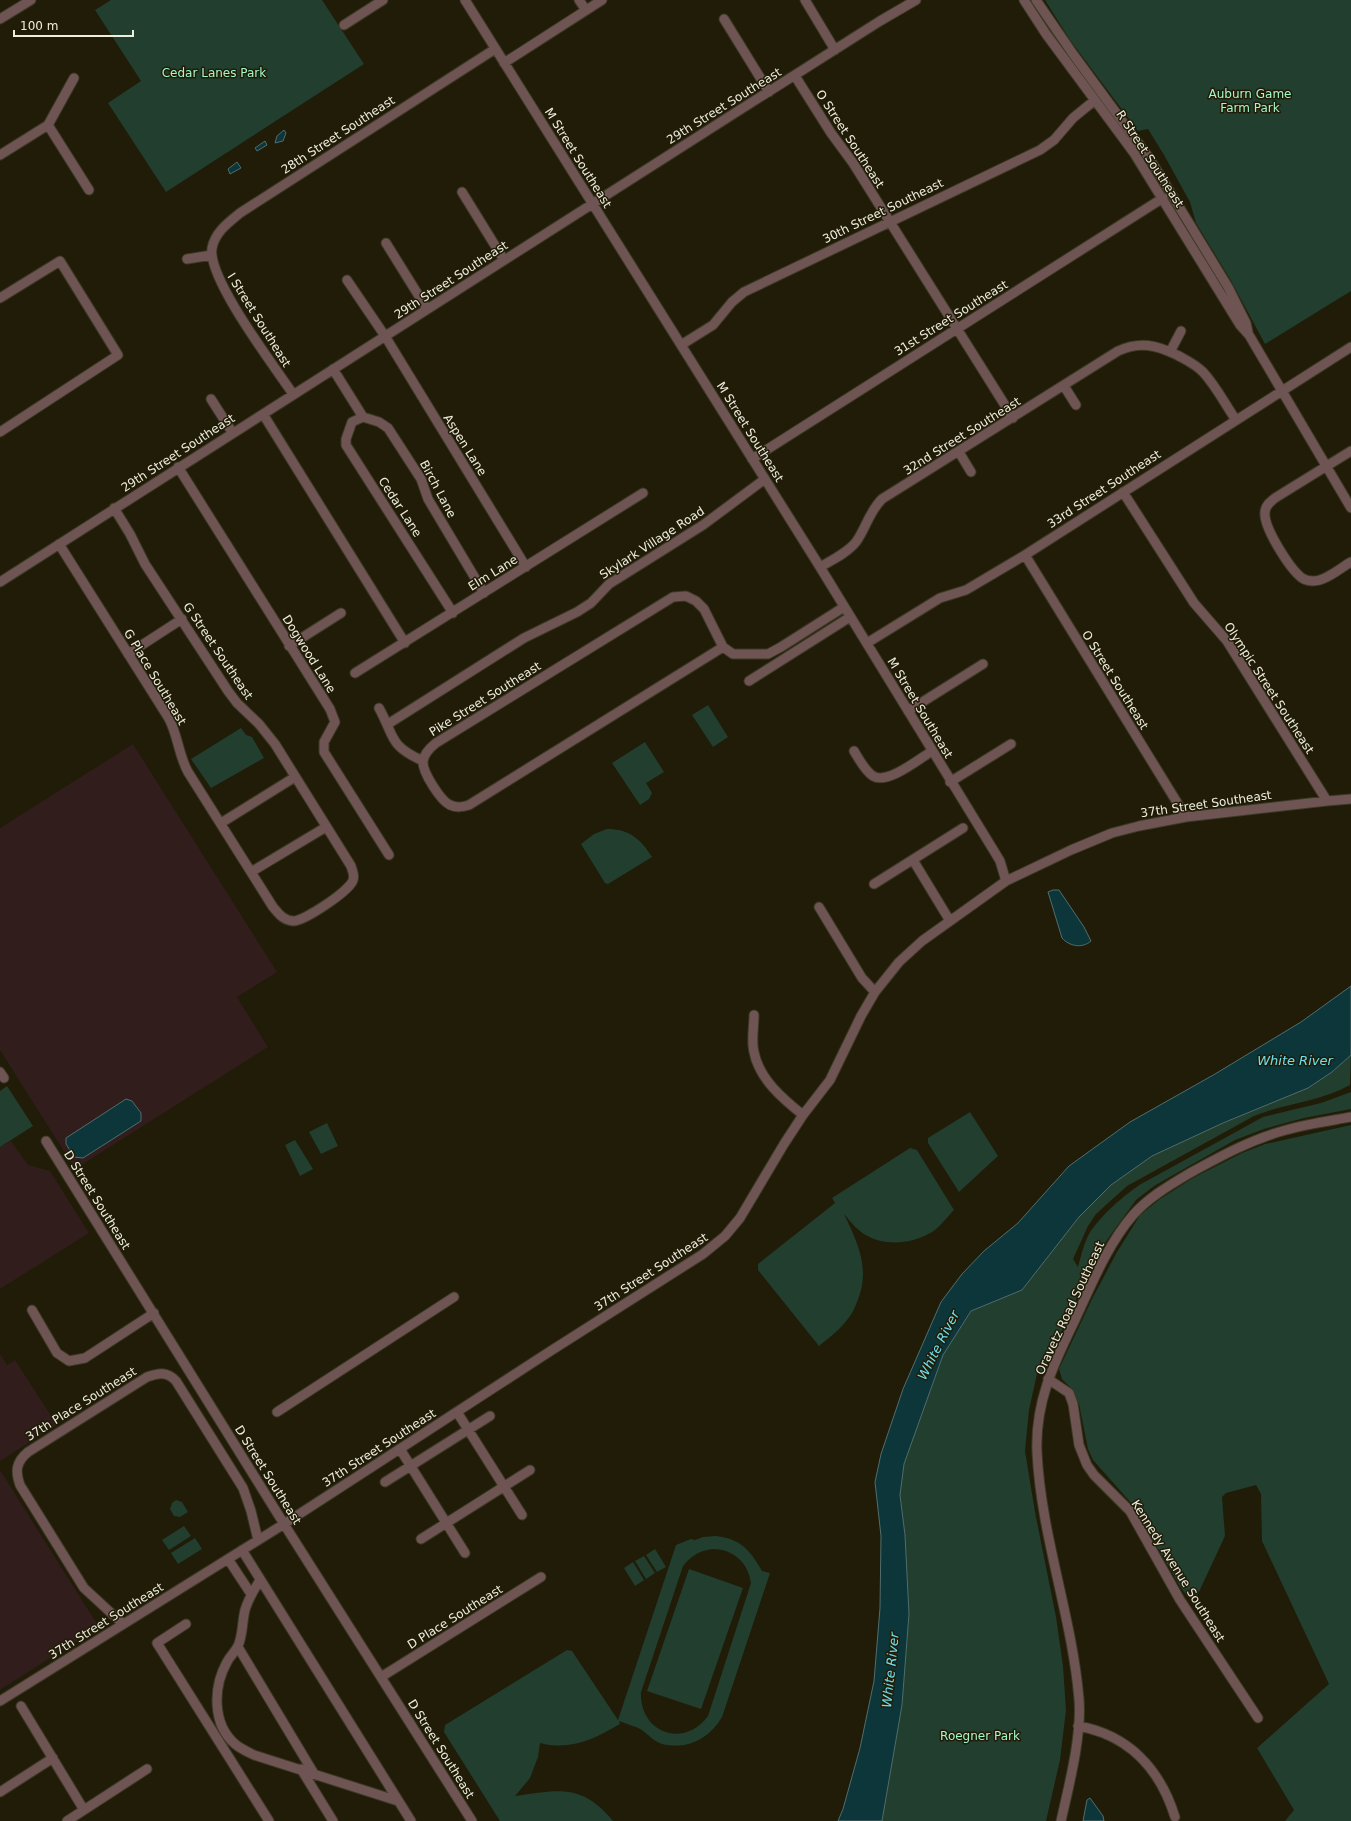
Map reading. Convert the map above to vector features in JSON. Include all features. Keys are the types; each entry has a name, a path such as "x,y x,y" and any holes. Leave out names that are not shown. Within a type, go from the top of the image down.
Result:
{"street":[{"path":"0,19 31,0"},
{"path":"344,25 383,0"},
{"name":"M Street Southeast","path":"465,0 867,643 950,782 1000,861 1006,881"},
{"path":"579,0 586,10"},
{"path":"504,63 602,0"},
{"path":"805,0 836,50"},
{"name":"29th Street Southeast","path":"0,582 232,432 263,414 292,394 836,50 901,3 916,0"},
{"name":"R Street Southeast","path":"1024,0 1046,34 1131,148 1240,325 1249,335 1351,508"},
{"name":"R Street Southeast","path":"1036,0 1073,54 1130,130 1154,165 1228,287 1246,323 1249,335"},
{"path":"724,20 769,92"},
{"name":"28th Street Southeast","path":"212,255 213,243 219,232 240,213 495,49"},
{"name":"O Street Southeast","path":"795,76 889,221 1013,418"},
{"path":"0,155 48,126 74,78"},
{"name":"30th Street Southeast","path":"681,345 713,325 732,302 744,292 889,221 1040,150 1054,140 1073,118 1095,100"},
{"path":"48,126 89,190"},
{"path":"462,192 504,260"},
{"name":"31st Street Southeast","path":"752,459 1163,198"},
{"path":"386,243 427,309"},
{"path":"187,259 212,255"},
{"name":"I Street Southeast","path":"212,255 216,272 229,296 292,394"},
{"path":"0,298 60,261 118,355 0,432"},
{"name":"Aspen Lane","path":"346,280 385,336 526,567"},
{"path":"1181,331 1170,352 1189,362 1203,372 1236,420"},
{"name":"32nd Street Southeast","path":"820,567 856,542 871,513 882,500 1118,351 1135,345 1151,345 1170,352"},
{"name":"33rd Street Southeast","path":"867,643 940,598 966,590 1025,555 1351,347"},
{"path":"333,369 363,417"},
{"path":"1064,386 1076,405"},
{"path":"211,399 232,432"},
{"path":"263,414 404,643"},
{"name":"Birch Lane","path":"363,417 380,422 388,428 421,479 428,499 484,593"},
{"name":"Cedar Lane","path":"363,417 352,422 346,439 346,445 453,613"},
{"path":"1351,451 1272,500 1266,509 1265,517 1269,531 1293,569 1302,578 1310,581 1321,579 1351,562"},
{"path":"959,452 971,472"},
{"name":"Dogwood Lane","path":"178,467 334,717 334,726 324,742 324,752 389,855"},
{"name":"Skylark Village Road","path":"388,724 524,638 577,612 591,603 609,584 703,525 765,479"},
{"name":"Olympic Street Southeast","path":"1123,492 1194,603 1227,641 1327,801"},
{"name":"Elm Lane","path":"355,673 643,493"},
{"name":"G Street Southeast","path":"114,508 130,534 145,564 228,692 267,734 296,777 348,861 354,877 350,886 306,918 297,921 285,919 274,907"},
{"name":"G Place Southeast","path":"59,544 172,724 179,753 185,766 274,907"},
{"name":"O Street Southeast","path":"1025,555 1186,817"},
{"name":"Pike Street Southeast","path":"423,761 428,751 436,744 673,597 686,596 700,605 723,647"},
{"path":"379,708 388,724 390,734 397,745 407,754 423,761 428,778 444,800 448,804 456,807 469,805 723,647 733,654 768,654 844,607"},
{"path":"289,646 341,613"},
{"path":"749,680 850,617"},
{"path":"128,654 182,619"},
{"path":"908,711 983,664"},
{"path":"950,782 1011,744"},
{"path":"854,751 869,772 879,778 890,777 932,751"},
{"path":"221,824 296,777"},
{"name":"37th Street Southeast","path":"0,1701 284,1524 703,1254 725,1236 740,1218 767,1171 803,1115 830,1080 861,1016 875,992 899,962 950,921 1006,881 1112,833 1139,826 1186,817 1351,799"},
{"path":"251,872 326,827"},
{"path":"874,884 963,828"},
{"path":"913,860 950,921"},
{"path":"819,907 862,978 875,992"},
{"path":"754,1015 753,1042 754,1053 758,1063 772,1086 803,1115"},
{"name":"Oravetz Road Southeast","path":"1061,1821 1078,1726 1079,1701 1063,1604 1046,1533 1037,1455 1038,1421 1048,1379 1066,1337 1110,1248 1130,1219 1150,1199 1194,1171 1249,1143 1286,1130 1351,1117"},
{"name":"D Street Southeast","path":"46,1141 284,1524 472,1821"},
{"path":"277,1412 454,1297"},
{"path":"32,1310 56,1353 69,1361 85,1358 154,1313"},
{"name":"37th Place Southeast","path":"123,1624 84,1588 20,1485 17,1467 19,1461 28,1452 147,1377 163,1373 169,1375 176,1381 242,1488 251,1511 258,1540"},
{"name":"Kennedy Avenue Southeast","path":"1048,1379 1069,1393 1073,1404 1079,1445 1087,1465 1094,1475 1130,1512 1180,1600 1258,1718"},
{"path":"457,1412 522,1515"},
{"path":"385,1482 490,1416"},
{"path":"400,1449 465,1553"},
{"path":"422,1539 530,1470"},
{"path":"242,1550 411,1821"},
{"path":"228,1559 251,1594"},
{"name":"D Place Southeast","path":"381,1677 541,1577"},
{"path":"260,1580 251,1594 245,1610 238,1647 227,1661 219,1681 218,1716 234,1743 240,1748 254,1755 313,1772 398,1801"},
{"path":"186,1624 157,1643 269,1821"},
{"path":"238,1647 313,1772"},
{"path":"21,1706 84,1810"},
{"path":"207,1722 218,1716"},
{"path":"1078,1726 1106,1734 1136,1752 1148,1765 1160,1782 1175,1817"},
{"path":"0,1792 53,1758"},
{"path":"66,1821 147,1769"},
{"path":"301,1769 333,1821"}],"shaded area":[{"path":"133,744 277,972 237,997 268,1047 75,1169 0,1050 0,828"},
{"path":"11,1141 28,1165 50,1171 89,1233 0,1289 0,1147"},
{"path":"0,1354 7,1365 15,1360 57,1425 0,1461"},
{"path":"0,1470 99,1627 0,1690"}],"green space":[{"name":"Cedar Lanes Park","path":"111,0 322,0 364,64 166,192 108,103 141,81 95,10"},
{"name":"Auburn Game Farm Park","path":"1045,0 1351,0 1351,291 1265,344 1230,279 1196,223 1190,202 1148,129 1138,131 1070,40"},
{"path":"708,705 728,737 713,747 692,715"},
{"path":"241,728 246,735 252,737 264,758 211,788 191,759"},
{"path":"645,742 664,772 646,783 652,793 649,799 640,805 612,763"},
{"path":"607,829 615,829 634,836 652,857 608,884 605,883 581,844 594,834"},
{"name":"Roegner Park","path":"1351,1055 1350,1085 1339,1091 1315,1099 1278,1108 1254,1116 1127,1186 1096,1214 1088,1226 1073,1259 1078,1267 1089,1234 1099,1220 1127,1194 1141,1184 1263,1117 1321,1103 1351,1092 1351,1109 1304,1118 1264,1129 1235,1140 1154,1186 1136,1200 1107,1240 1087,1276 1042,1374 1037,1374 1029,1410 1025,1451 1035,1512 1056,1617 1063,1666 1066,1710 1060,1760 1046,1821 882,1821 902,1705 909,1614 905,1535 900,1495 904,1464 943,1355 971,1311 1022,1290 1079,1217 1111,1185 1152,1156 1223,1123 1308,1088 1332,1072"},
{"path":"7,1086 33,1126 0,1147 0,1091"},
{"path":"970,1112 998,1156 959,1192 928,1143 928,1138"},
{"path":"327,1123 338,1146 321,1154 309,1132"},
{"path":"1351,1125 1351,1821 1285,1821 1294,1810 1257,1748 1329,1684 1262,1541 1261,1494 1256,1485 1226,1493 1222,1497 1225,1536 1197,1596 1188,1597 1181,1588 1132,1504 1093,1460 1088,1449 1079,1404 1071,1388 1062,1379 1059,1369 1092,1299 1117,1252 1140,1215 1160,1199 1193,1178 1242,1153 1265,1144"},
{"path":"295,1140 313,1169 300,1176 285,1145"},
{"path":"910,1148 917,1150 954,1210 941,1225 932,1232 916,1239 898,1242 880,1241 864,1234 844,1214 854,1235 861,1257 863,1279 861,1290 854,1309 847,1320 836,1332 819,1346 758,1270 758,1264 835,1203 832,1198"},
{"path":"176,1500 182,1502 188,1512 180,1517 174,1516 170,1509 172,1503"},
{"path":"184,1526 191,1536 169,1550 162,1540"},
{"path":"716,1536 738,1543 749,1551 762,1571 770,1573 722,1717 717,1725 704,1737 697,1741 681,1745 659,1743 642,1730 619,1721 620,1724 582,1742 562,1746 540,1743 538,1757 530,1778 515,1796 557,1791 580,1795 591,1800 613,1821 500,1821 444,1732 445,1725 567,1650 572,1651 618,1720 676,1545 691,1539 695,1540 703,1537","holes":["712,1549 733,1554 743,1563 747,1569 751,1583 708,1716 698,1726 687,1732 676,1734 665,1732 655,1726 647,1718 642,1706 641,1692 683,1566 689,1559 703,1551"]},
{"path":"195,1538 202,1549 178,1564 171,1553"},
{"path":"655,1549 666,1567 657,1572 646,1555"},
{"path":"644,1556 655,1573 646,1579 635,1561"},
{"path":"633,1562 644,1580 635,1586 624,1568"},
{"path":"689,1569 743,1588 701,1709 647,1691"}],"water":[{"path":"284,130 286,133 283,141 275,143 277,136"},
{"path":"265,141 267,145 257,151 255,148"},
{"path":"237,162 241,168 230,174 228,169"},
{"path":"1059,890 1084,927 1091,941 1084,945 1076,946 1068,943 1062,938 1048,892"},
{"name":"White River","path":"1351,986 1351,1055 1332,1072 1308,1088 1223,1123 1152,1156 1111,1185 1079,1217 1022,1290 971,1311 943,1355 904,1464 900,1495 905,1535 909,1614 902,1705 882,1821 838,1821 843,1809 860,1748 874,1681 880,1608 881,1536 875,1482 881,1454 903,1389 941,1302 962,1274 984,1251 1018,1223 1069,1166 1130,1122 1215,1074 1301,1022"},
{"path":"126,1099 132,1101 141,1113 141,1121 83,1158 74,1157 66,1144 66,1138"},
{"path":"1090,1798 1103,1816 1104,1821 1083,1821 1087,1800"}]}
